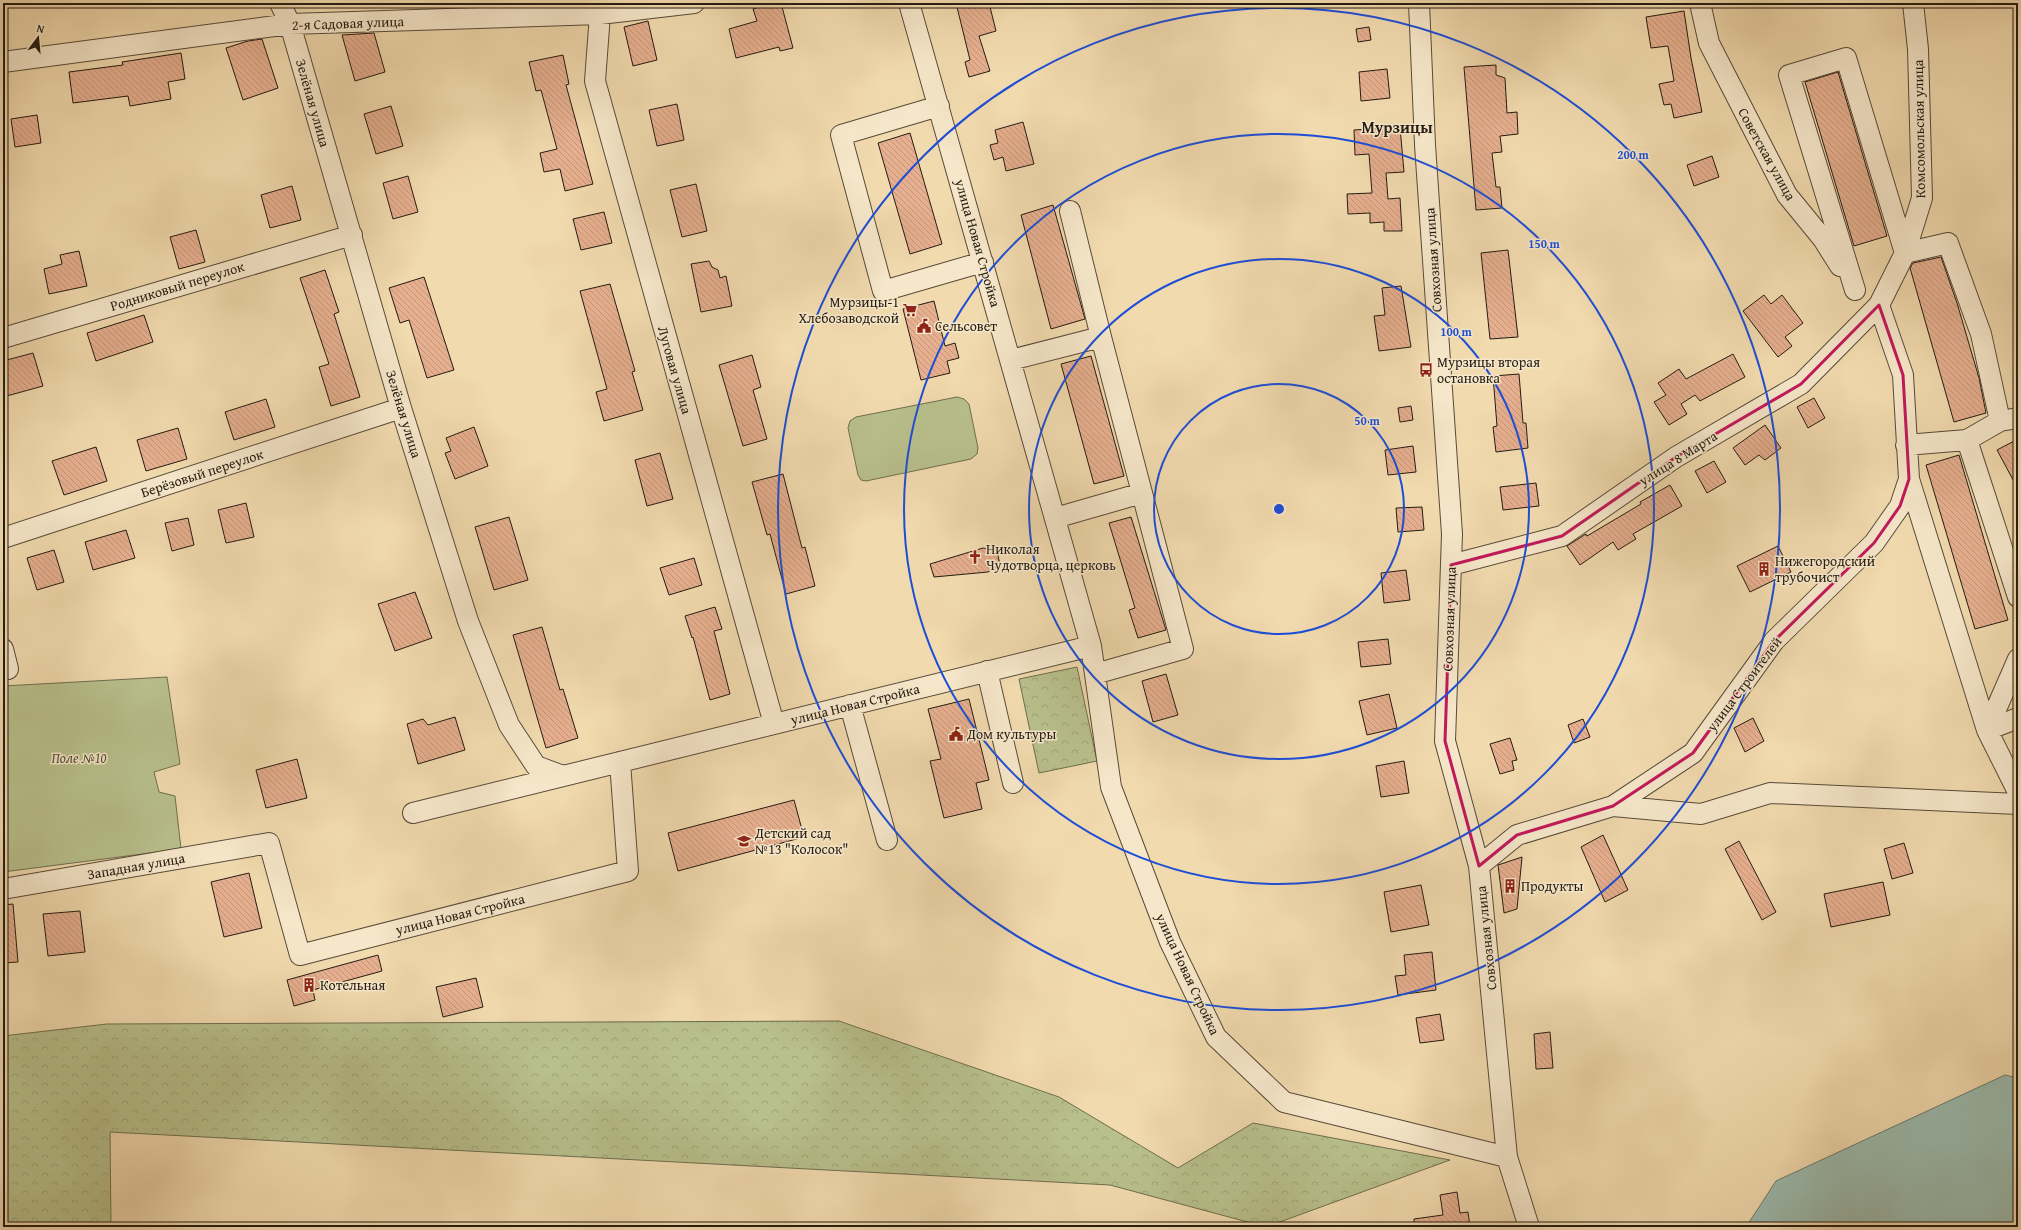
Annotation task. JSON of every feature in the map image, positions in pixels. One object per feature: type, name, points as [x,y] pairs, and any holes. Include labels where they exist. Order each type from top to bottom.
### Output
[{"type":"street","name":"Зелёная улица","points":[[280,3],[290,24],[352,234],[401,408],[468,621],[508,725],[536,766],[563,776]]},
{"type":"street","name":"2-я Садовая улица","points":[[3,62],[290,24],[694,3]]},
{"type":"street","name":"улица Новая Стройка","points":[[909,3],[1091,646],[1112,787],[1170,942],[1216,1037],[1284,1102],[1507,1157]]},
{"type":"street","name":"Совхозная улица","points":[[1419,3],[1425,145],[1452,534],[1445,741],[1479,866],[1507,1157],[1529,1227]]},
{"type":"street","name":"Советская улица","points":[[1700,3],[1708,43],[1787,195],[1823,238],[1855,290],[1879,305]]},
{"type":"street","name":"Комсомольская улица","points":[[1879,305],[1905,253],[1922,198],[1918,49],[1913,3]]},
{"type":"street","name":"Луговая улица","points":[[599,8],[595,81],[774,724]]},
{"type":"street","points":[[1855,290],[1789,75],[1846,58],[1905,253],[1948,243],[1981,334],[2009,420],[1967,440],[1906,445]]},
{"type":"street","points":[[939,106],[841,135],[883,291],[983,262]]},
{"type":"street","points":[[1070,211],[1101,337],[1183,649],[1095,674]]},
{"type":"street","name":"Родниковый переулок","points":[[3,338],[352,234]]},
{"type":"street","name":"улица 8 Марта","points":[[1451,565],[1562,536],[1676,456],[1801,384],[1879,305]]},
{"type":"street","name":"улица Строителей","points":[[1479,866],[1517,835],[1614,806],[1693,753],[1774,641],[1874,543],[1900,506],[1909,479],[1903,375],[1879,305]]},
{"type":"street","points":[[1011,360],[1101,337]]},
{"type":"street","name":"Берёзовый переулок","points":[[3,538],[401,408]]},
{"type":"street","points":[[1967,440],[2018,597]]},
{"type":"street","points":[[1909,479],[1987,730],[2018,792]]},
{"type":"street","points":[[1055,518],[1142,493]]},
{"type":"street","name":"улица Новая Стройка","points":[[413,813],[1091,646]]},
{"type":"street","points":[[3,649],[8,669]]},
{"type":"street","points":[[1987,730],[2018,659]]},
{"type":"street","points":[[987,671],[1013,783]]},
{"type":"street","points":[[850,705],[887,840]]},
{"type":"street","points":[[1987,730],[2018,718]]},
{"type":"street","name":"улица Новая Стройка","points":[[269,843],[300,955],[628,871],[620,762]]},
{"type":"street","name":"улица Строителей","points":[[1614,806],[1701,814],[1770,793],[2018,804]]},
{"type":"street","name":"Западная улица","points":[[3,888],[269,843]]},
{"type":"highlighted area","points":[[1879,305],[1903,375],[1909,479],[1900,506],[1874,543],[1774,641],[1693,753],[1613,806],[1517,835],[1479,866],[1445,741],[1451,565],[1562,536],[1676,457],[1801,384]]},
{"type":"green space","points":[[957,397],[964,399],[969,404],[978,448],[977,454],[971,459],[866,481],[861,480],[858,475],[848,428],[850,421],[856,417]]},
{"type":"green space","points":[[1077,667],[1097,761],[1039,773],[1019,679]]},
{"type":"green space","name":"Поле №10","points":[[167,677],[180,764],[154,772],[159,792],[175,796],[181,849],[3,872],[3,686]]},
{"type":"green space","points":[[839,1021],[1059,1097],[1178,1168],[1253,1123],[1450,1160],[1266,1227],[1110,1185],[110,1132],[111,1227],[3,1227],[3,1036],[107,1024]]},
{"type":"shaded area","points":[[2005,1075],[2018,1078],[2018,1227],[1746,1227],[1776,1181]]},
{"type":"building","points":[[762,3],[781,3],[793,48],[780,51],[779,47],[736,58],[729,29],[757,21],[753,9],[763,6]]},
{"type":"building","points":[[956,3],[989,3],[996,31],[979,36],[990,71],[969,77],[965,62],[970,60]]},
{"type":"building","points":[[1684,11],[1691,58],[1702,112],[1674,118],[1671,104],[1664,105],[1659,84],[1674,81],[1668,46],[1651,48],[1646,17]]},
{"type":"building","points":[[648,21],[657,60],[633,66],[624,27]]},
{"type":"building","points":[[1369,27],[1371,40],[1358,42],[1356,29]]},
{"type":"building","points":[[374,33],[385,72],[355,81],[342,35]]},
{"type":"building","points":[[262,39],[278,88],[243,100],[226,48],[248,41]]},
{"type":"building","points":[[181,53],[185,79],[168,82],[171,99],[130,106],[128,96],[73,103],[69,72],[123,65],[122,62]]},
{"type":"building","points":[[563,55],[569,84],[566,85],[593,184],[565,191],[560,169],[544,172],[540,153],[557,149],[541,90],[536,91],[529,62]]},
{"type":"building","points":[[1496,65],[1496,75],[1505,78],[1507,113],[1517,112],[1518,134],[1500,136],[1502,152],[1492,153],[1496,187],[1500,187],[1502,208],[1476,210],[1464,67]]},
{"type":"building","points":[[1387,69],[1390,98],[1361,101],[1359,72]]},
{"type":"building","points":[[1838,72],[1887,236],[1854,246],[1805,82]]},
{"type":"building","points":[[677,104],[684,140],[657,146],[649,110]]},
{"type":"building","points":[[391,106],[403,146],[376,154],[364,114]]},
{"type":"building","points":[[37,115],[41,143],[15,147],[11,119]]},
{"type":"building","points":[[1023,122],[1034,164],[1006,171],[1003,157],[994,160],[990,145],[998,143],[995,130]]},
{"type":"building","points":[[1400,127],[1404,172],[1386,173],[1388,199],[1400,198],[1402,231],[1384,231],[1384,222],[1370,223],[1370,213],[1348,214],[1347,194],[1372,193],[1369,154],[1355,155],[1354,130]]},
{"type":"building","points":[[910,133],[942,244],[910,254],[878,143]]},
{"type":"building","points":[[1712,156],[1719,177],[1694,186],[1687,165]]},
{"type":"building","points":[[408,176],[418,212],[393,219],[383,183]]},
{"type":"building","points":[[696,184],[707,231],[682,237],[670,190]]},
{"type":"building","points":[[292,186],[301,220],[270,228],[261,195]]},
{"type":"building","points":[[1053,205],[1085,319],[1051,329],[1021,215]]},
{"type":"building","points":[[604,212],[612,243],[581,250],[573,219]]},
{"type":"building","points":[[196,230],[205,262],[179,269],[170,237]]},
{"type":"building","points":[[1508,250],[1518,337],[1490,339],[1481,253]]},
{"type":"building","points":[[79,251],[87,286],[49,294],[44,269],[62,264],[60,255]]},
{"type":"building","points":[[1941,257],[1957,303],[1979,378],[1986,413],[1954,422],[1910,268],[1913,263]]},
{"type":"building","points":[[709,261],[712,267],[718,270],[720,278],[726,276],[732,306],[701,312],[691,264]]},
{"type":"building","points":[[325,270],[339,312],[334,314],[360,397],[331,406],[319,367],[329,364],[300,278]]},
{"type":"building","points":[[424,277],[454,370],[427,378],[409,320],[400,323],[389,288]]},
{"type":"building","points":[[610,284],[635,371],[632,372],[643,410],[604,421],[596,392],[607,389],[580,291]]},
{"type":"building","points":[[1401,286],[1411,347],[1379,351],[1374,316],[1385,315],[1382,288]]},
{"type":"building","points":[[1764,295],[1771,304],[1782,295],[1803,323],[1785,337],[1792,346],[1778,357],[1743,311]]},
{"type":"building","name":"Сельсовет","points":[[934,301],[945,346],[955,343],[959,358],[947,361],[950,373],[921,380],[903,309]]},
{"type":"building","points":[[144,315],[153,342],[96,361],[87,333]]},
{"type":"building","points":[[33,353],[43,386],[3,397],[3,361]]},
{"type":"building","points":[[1733,354],[1745,377],[1700,401],[1695,395],[1681,404],[1687,414],[1669,425],[1654,402],[1666,395],[1658,383],[1679,369],[1686,379]]},
{"type":"building","points":[[752,355],[761,387],[753,390],[767,439],[743,446],[719,365]]},
{"type":"building","points":[[1091,356],[1124,476],[1094,484],[1061,364]]},
{"type":"building","points":[[1519,374],[1523,423],[1526,423],[1528,448],[1496,452],[1493,427],[1497,426],[1493,376]]},
{"type":"building","points":[[1814,398],[1825,418],[1808,428],[1797,407]]},
{"type":"building","points":[[266,399],[275,427],[234,440],[225,412]]},
{"type":"building","points":[[1411,406],[1413,420],[1400,422],[1398,408]]},
{"type":"building","points":[[1765,425],[1781,448],[1765,460],[1759,455],[1745,465],[1733,448]]},
{"type":"building","points":[[474,427],[488,466],[455,479],[445,453],[451,451],[446,438]]},
{"type":"building","points":[[178,428],[187,459],[146,471],[137,440]]},
{"type":"building","points":[[2018,439],[2018,489],[1997,450]]},
{"type":"building","points":[[1413,446],[1416,472],[1388,475],[1385,450]]},
{"type":"building","points":[[96,447],[107,481],[64,495],[52,461]]},
{"type":"building","points":[[660,453],[673,499],[647,506],[635,460]]},
{"type":"building","points":[[1959,455],[2008,620],[1975,629],[1926,465]]},
{"type":"building","points":[[1714,461],[1726,482],[1707,493],[1695,471]]},
{"type":"building","points":[[783,474],[802,548],[805,547],[815,586],[786,594],[770,534],[767,535],[752,482]]},
{"type":"building","points":[[1536,483],[1539,506],[1503,510],[1500,487]]},
{"type":"building","points":[[1670,485],[1682,506],[1633,534],[1636,539],[1618,550],[1613,542],[1580,565],[1567,546],[1586,534],[1587,536],[1641,504],[1640,502]]},
{"type":"building","points":[[246,503],[254,537],[226,543],[218,510]]},
{"type":"building","points":[[1422,507],[1424,530],[1398,532],[1396,508]]},
{"type":"building","points":[[509,517],[528,580],[494,590],[475,527]]},
{"type":"building","points":[[1131,517],[1166,630],[1138,638],[1129,610],[1135,608],[1109,523]]},
{"type":"building","points":[[188,518],[194,545],[172,551],[165,523]]},
{"type":"building","points":[[126,530],[135,558],[93,570],[85,542]]},
{"type":"building","name":"Нижегородский трубочист","points":[[1778,546],[1791,572],[1750,592],[1737,566]]},
{"type":"building","name":"Николая Чудотворца, церковь","points":[[983,548],[997,551],[1000,565],[988,572],[934,577],[930,564]]},
{"type":"building","points":[[54,550],[64,582],[37,590],[27,558]]},
{"type":"building","points":[[694,558],[702,585],[669,595],[660,568]]},
{"type":"building","points":[[1406,570],[1410,600],[1384,603],[1381,573]]},
{"type":"building","points":[[415,592],[432,638],[395,651],[378,604]]},
{"type":"building","points":[[715,607],[722,629],[714,631],[730,694],[710,700],[693,637],[692,638],[685,616]]},
{"type":"building","points":[[542,627],[560,690],[563,689],[578,738],[546,748],[513,635]]},
{"type":"building","points":[[1388,639],[1391,664],[1361,667],[1358,642]]},
{"type":"building","points":[[1166,674],[1178,715],[1153,722],[1142,681]]},
{"type":"building","points":[[1389,694],[1397,728],[1367,735],[1359,701]]},
{"type":"building","name":"Дом культуры","points":[[969,699],[989,780],[976,783],[982,809],[944,818],[930,761],[941,759],[928,709]]},
{"type":"building","points":[[455,717],[465,750],[418,764],[407,724],[423,719],[428,725]]},
{"type":"building","points":[[1753,718],[1764,741],[1745,752],[1734,728]]},
{"type":"building","points":[[1583,719],[1590,737],[1574,743],[1568,725]]},
{"type":"building","points":[[1510,738],[1517,760],[1512,761],[1514,770],[1500,774],[1490,744]]},
{"type":"building","points":[[297,759],[307,798],[266,808],[256,770]]},
{"type":"building","points":[[1404,761],[1409,793],[1381,797],[1376,766]]},
{"type":"building","name":"Детский сад №13 \"Колосок\"","points":[[794,800],[804,837],[678,871],[668,833]]},
{"type":"building","points":[[1603,835],[1628,890],[1605,902],[1581,847]]},
{"type":"building","points":[[1739,841],[1776,912],[1762,920],[1725,849]]},
{"type":"building","points":[[1904,843],[1913,873],[1892,879],[1884,849]]},
{"type":"building","name":"Продукты","points":[[1522,857],[1517,909],[1504,913],[1498,865]]},
{"type":"building","points":[[249,873],[262,928],[224,937],[211,882]]},
{"type":"building","points":[[1883,882],[1890,915],[1831,927],[1824,894]]},
{"type":"building","points":[[1421,885],[1429,925],[1391,932],[1384,892]]},
{"type":"building","points":[[13,904],[18,962],[3,963],[3,905]]},
{"type":"building","points":[[80,911],[85,952],[48,956],[43,914]]},
{"type":"building","points":[[1432,952],[1436,990],[1398,995],[1395,976],[1406,975],[1404,955]]},
{"type":"building","name":"Котельная","points":[[378,955],[382,971],[313,990],[315,1000],[294,1006],[287,980]]},
{"type":"building","points":[[476,978],[483,1007],[443,1017],[436,987]]},
{"type":"building","points":[[1440,1014],[1444,1040],[1420,1043],[1416,1018]]},
{"type":"building","points":[[1550,1032],[1553,1068],[1536,1069],[1534,1034]]},
{"type":"building","points":[[1457,1192],[1460,1213],[1468,1212],[1470,1227],[1414,1227],[1414,1219],[1443,1215],[1440,1195]]},
{"type":"place","name":"Мурзицы-1 Хлебозаводской","points":[[910,310]]},
{"type":"place","name":"Сельсовет","points":[[924,326]]},
{"type":"place","name":"Мурзицы вторая остановка","points":[[1426,370]]},
{"type":"place","name":"Николая Чудотворца, церковь","points":[[975,557]]},
{"type":"place","name":"Нижегородский трубочист","points":[[1764,569]]},
{"type":"place","name":"Дом культуры","points":[[956,734]]},
{"type":"place","name":"Детский сад №13 \"Колосок\"","points":[[744,841]]},
{"type":"place","name":"Продукты","points":[[1510,886]]},
{"type":"place","name":"Котельная","points":[[309,985]]},
{"type":"district","name":"Мурзицы","points":[[1397,127]]}]
